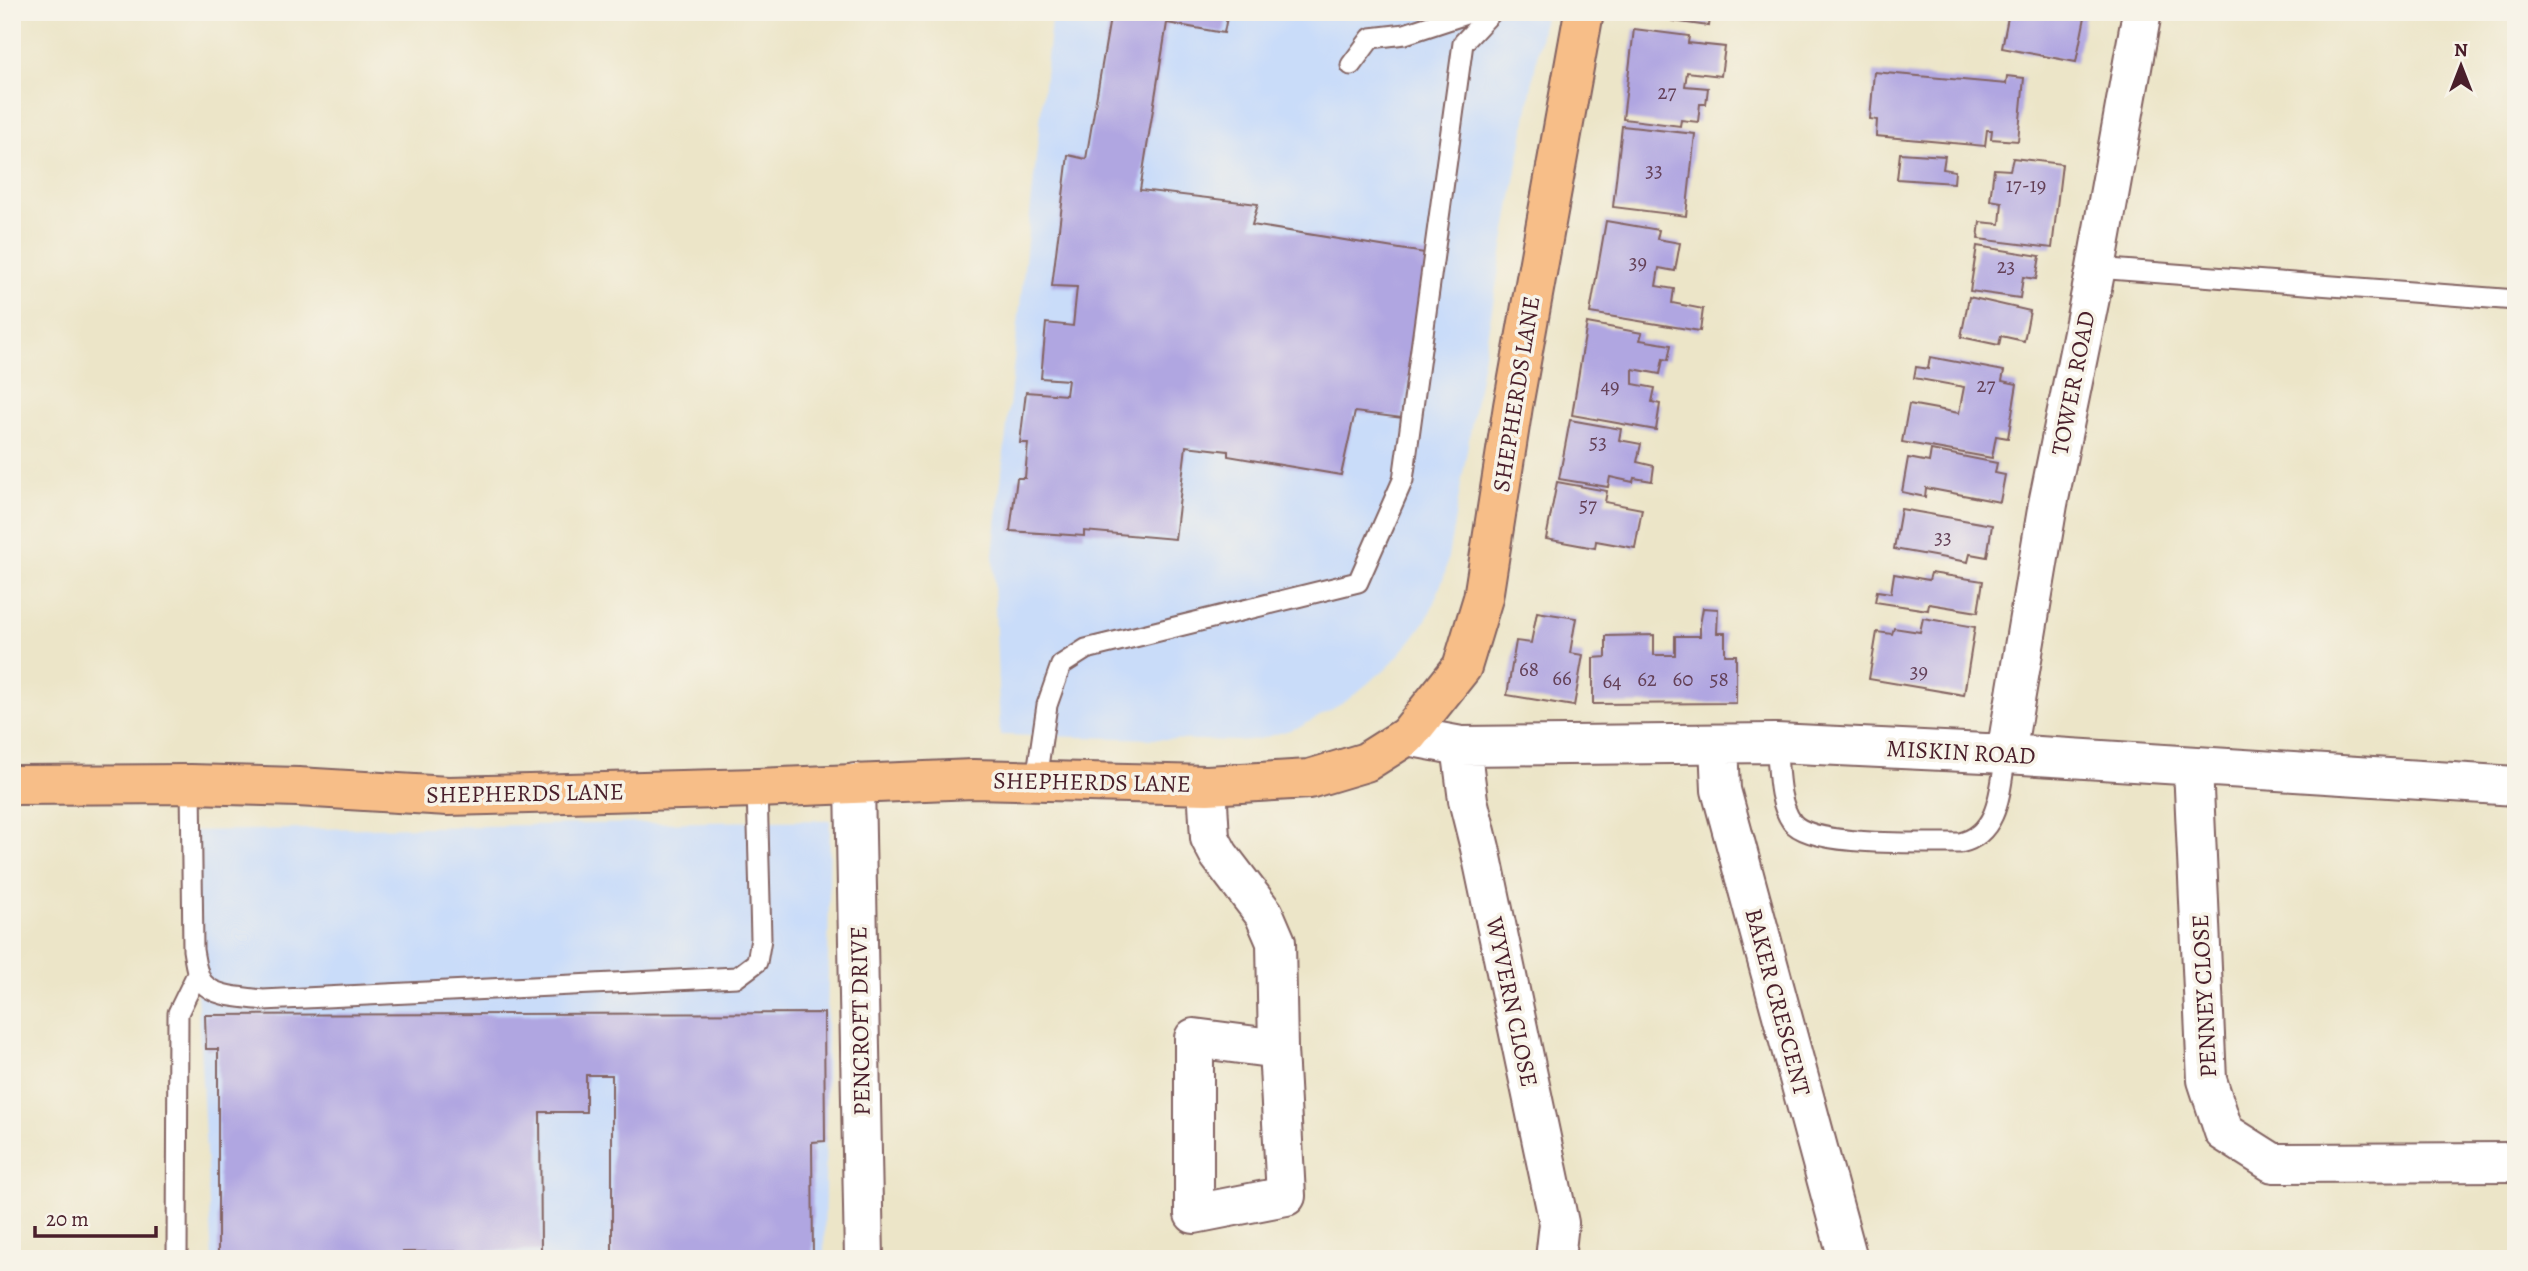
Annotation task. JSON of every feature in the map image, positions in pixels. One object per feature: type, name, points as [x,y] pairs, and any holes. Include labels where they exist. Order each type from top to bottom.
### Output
[{"type":"main road","name":"SHEPHERDS LANE","points":[[12,785],[191,784],[448,796],[973,779],[1207,785],[1310,779],[1366,762],[1407,736],[1462,667],[1483,598],[1513,406],[1582,12]]},
{"type":"street","name":"TOWER ROAD","points":[[2006,754],[2048,504],[2096,268],[2142,12]]},
{"type":"street","name":"MISKIN ROAD","points":[[1407,736],[1461,746],[1776,743],[2006,754],[2516,786]]},
{"type":"street","name":"BAKER CRESCENT","points":[[1719,744],[1721,790],[1848,1259]]},
{"type":"street","name":"WYVERN CLOSE","points":[[1461,746],[1468,800],[1559,1223],[1555,1259]]},
{"type":"street","name":"PENNEY CLOSE","points":[[2193,767],[2207,1080],[2224,1132],[2273,1163],[2516,1162]]},
{"type":"street","name":"PENCROFT DRIVE","points":[[855,783],[864,1259]]},
{"type":"street","points":[[1207,785],[1210,838],[1225,864],[1264,914],[1276,942],[1278,1049],[1286,1196],[1195,1214],[1194,1038],[1278,1049]]},
{"type":"lane","points":[[1351,65],[1371,38],[1405,34],[1472,12]]},
{"type":"lane","points":[[1036,780],[1047,705],[1061,665],[1086,649],[1358,582],[1403,480],[1463,43],[1492,12]]},
{"type":"lane","points":[[2096,268],[2516,300]]},
{"type":"lane","points":[[1776,743],[1783,802],[1792,821],[1801,831],[1857,841],[1960,843],[1973,840],[1990,824],[1996,808],[2006,754]]},
{"type":"lane","points":[[191,784],[193,950],[198,972],[204,985],[221,994],[263,1000],[737,977],[757,962],[761,939],[757,788]]},
{"type":"lane","points":[[177,1259],[178,1013],[198,972]]},
{"type":"shaded area","points":[[1052,12],[1545,12],[1445,574],[1429,615],[1416,635],[1388,667],[1345,702],[1300,727],[1259,739],[1238,741],[1000,735],[993,554]]},
{"type":"shaded area","points":[[830,820],[824,1259],[212,1259],[188,831]]},
{"type":"building","points":[[1111,12],[1228,12],[1224,33],[1167,23],[1140,190],[1258,204],[1252,225],[1431,254],[1402,418],[1355,412],[1341,475],[1228,456],[1228,451],[1186,446],[1175,539],[1084,531],[1084,536],[1010,531],[1017,478],[1025,478],[1028,443],[1020,443],[1026,392],[1066,395],[1068,380],[1041,378],[1046,323],[1073,326],[1077,287],[1052,286],[1068,155],[1086,159]]},
{"type":"building","points":[[1666,12],[1730,12],[1729,19],[1710,17],[1709,26],[1672,21],[1673,15]]},
{"type":"building","points":[[2009,12],[2086,12],[2076,62],[2002,48]]},
{"type":"building","points":[[1634,29],[1689,36],[1688,43],[1725,47],[1721,76],[1687,72],[1685,86],[1708,88],[1706,104],[1700,104],[1698,122],[1681,120],[1680,126],[1623,119]]},
{"type":"building","points":[[1874,72],[2006,84],[2007,76],[2024,78],[2018,141],[1991,139],[1992,130],[1987,130],[1985,146],[1876,136],[1877,120],[1870,119]]},
{"type":"building","points":[[1622,126],[1695,134],[1686,216],[1613,207]]},
{"type":"building","points":[[1900,153],[1945,156],[1943,169],[1955,171],[1954,183],[1897,179]]},
{"type":"building","points":[[2013,158],[2062,164],[2052,248],[1978,239],[1980,222],[2000,224],[2002,202],[1990,200],[1994,169],[2010,170]]},
{"type":"building","points":[[1606,221],[1659,230],[1657,239],[1680,243],[1675,271],[1659,268],[1656,286],[1674,289],[1672,303],[1703,309],[1700,331],[1590,313]]},
{"type":"building","points":[[1977,246],[2040,256],[2036,279],[2023,277],[2020,298],[1970,291]]},
{"type":"building","points":[[1969,297],[2030,311],[2024,341],[2001,336],[1999,345],[1961,337]]},
{"type":"building","points":[[1587,323],[1642,333],[1640,340],[1671,345],[1668,360],[1663,359],[1660,374],[1633,369],[1633,384],[1655,388],[1652,402],[1660,404],[1656,430],[1572,415]]},
{"type":"building","points":[[1930,357],[2004,371],[2002,381],[2017,384],[2008,438],[1996,436],[1992,458],[1902,442],[1909,404],[1959,413],[1964,387],[1914,378],[1916,367],[1928,369]]},
{"type":"building","points":[[1570,420],[1621,429],[1619,440],[1641,444],[1637,462],[1654,466],[1652,481],[1634,478],[1633,482],[1610,477],[1608,487],[1559,479]]},
{"type":"building","points":[[1931,450],[1997,463],[1995,473],[2005,475],[2000,502],[1926,488],[1925,497],[1902,492],[1908,458],[1929,462]]},
{"type":"building","points":[[1557,482],[1607,491],[1605,502],[1642,509],[1635,548],[1596,541],[1595,548],[1546,539]]},
{"type":"building","points":[[1901,509],[1992,525],[1987,557],[1970,554],[1968,562],[1894,549]]},
{"type":"building","points":[[1931,573],[1983,581],[1978,612],[1929,604],[1928,610],[1875,602],[1877,591],[1891,593],[1894,574],[1929,580]]},
{"type":"building","points":[[1703,608],[1718,609],[1717,633],[1725,633],[1725,655],[1736,655],[1736,703],[1593,704],[1593,658],[1606,657],[1606,636],[1654,635],[1654,655],[1675,655],[1675,636],[1700,636]]},
{"type":"building","points":[[1537,612],[1576,618],[1570,653],[1583,655],[1574,706],[1507,695],[1516,641],[1531,643]]},
{"type":"building","points":[[1923,618],[1975,627],[1964,695],[1869,679],[1877,632],[1892,634],[1894,628],[1920,632]]},
{"type":"building","points":[[824,1013],[825,1141],[812,1142],[813,1259],[612,1259],[612,1075],[586,1075],[586,1112],[540,1112],[541,1251],[403,1252],[403,1259],[218,1259],[218,1049],[206,1049],[205,1015]]}]
